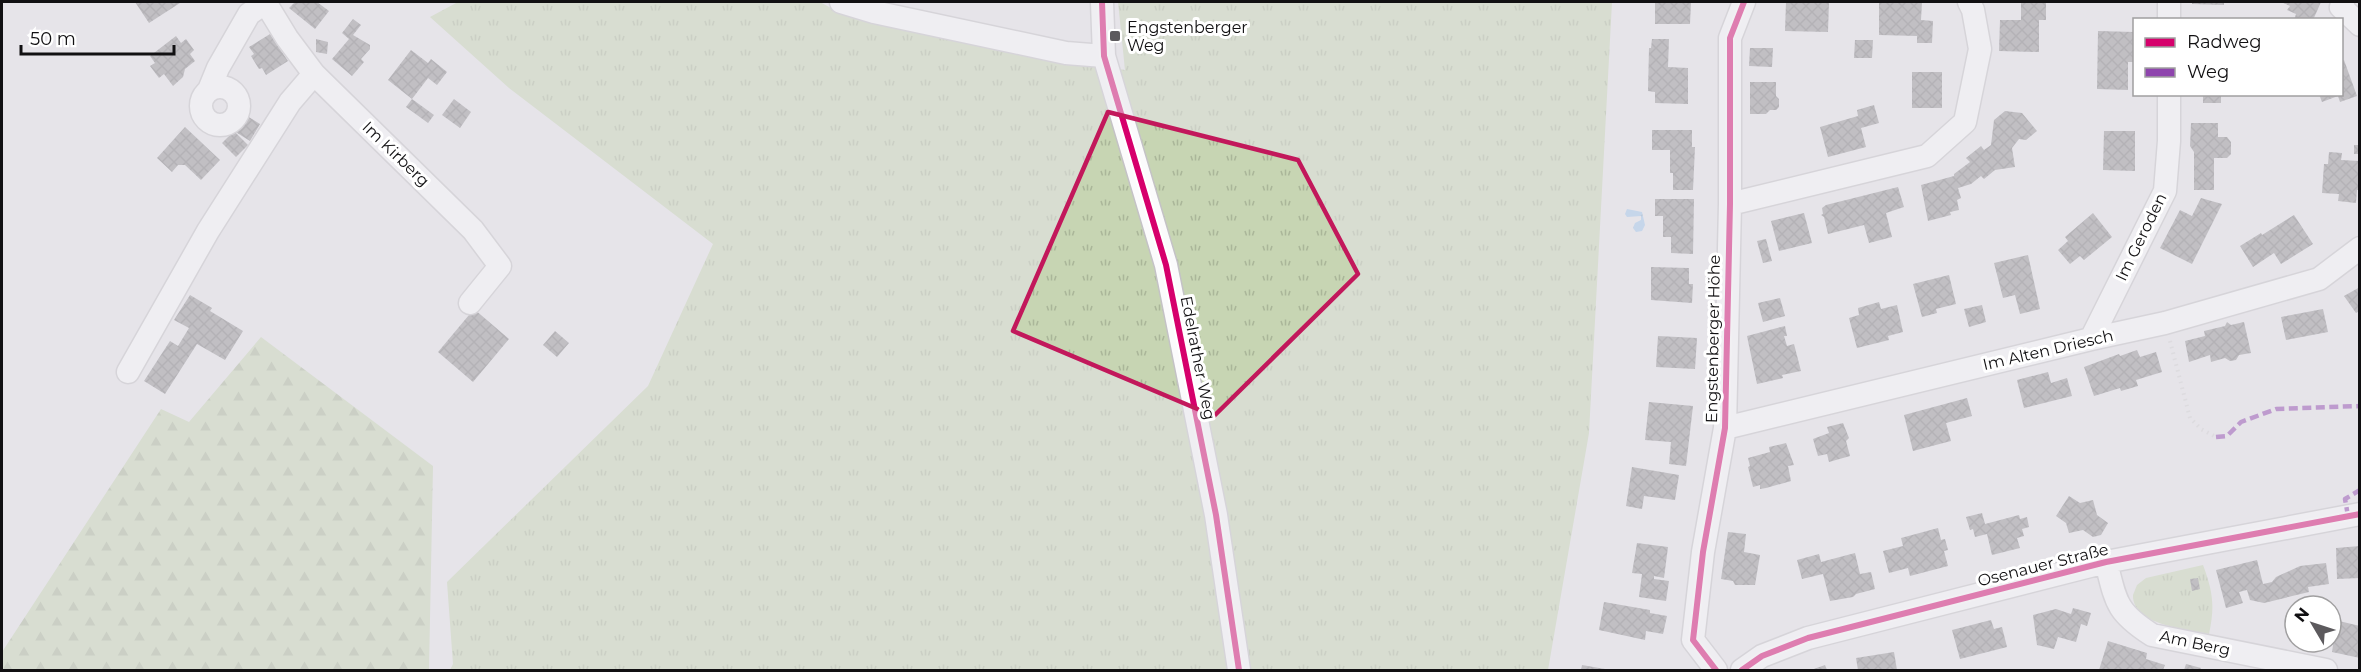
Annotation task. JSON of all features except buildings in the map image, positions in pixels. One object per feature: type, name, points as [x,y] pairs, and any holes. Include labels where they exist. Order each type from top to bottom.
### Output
[{"type":"street","points":[[209,90],[218,68],[249,14],[265,2]]},
{"type":"street","name":"Im Kirberg","points":[[265,2],[287,38],[315,74],[473,230],[500,266],[470,303]]},
{"type":"street","points":[[841,2],[874,12],[1066,53],[1104,56]]},
{"type":"street","name":"Edelrather Weg","points":[[1102,2],[1104,56],[1166,265],[1216,515],[1239,670]]},
{"type":"street","name":"Engstenberger Höhe","points":[[1718,670],[1693,640],[1703,552],[1725,428],[1730,204],[1730,38],[1744,2]]},
{"type":"street","points":[[1730,204],[1927,156],[1965,122],[1980,49],[1970,2]]},
{"type":"street","points":[[2169,2],[2169,18]]},
{"type":"street","points":[[2343,2],[2341,7],[2360,25]]},
{"type":"street","points":[[128,372],[208,231],[290,102],[315,74]]},
{"type":"street","name":"Im Geroden","points":[[2091,339],[2164,191],[2169,141],[2169,96]]},
{"type":"street","name":"Im Alten Driesch","points":[[1725,428],[2165,323],[2319,279],[2360,248]]},
{"type":"street","name":"Osenauer Straße","points":[[1742,670],[1762,656],[1809,638],[2106,562],[2360,514]]},
{"type":"street","name":"Am Berg","points":[[2106,562],[2115,598],[2130,620],[2152,635],[2326,670]]},
{"type":"street","points":[[1718,670],[1734,670]]},
{"type":"path","points":[[2165,323],[2190,418],[2201,429],[2216,437]]},
{"type":"highlighted area","points":[[1108,112],[1298,160],[1358,274],[1214,416],[1013,331]]},
{"type":"green space","points":[[458,2],[820,2],[842,14],[974,43],[1125,70],[1118,2],[1612,2],[1589,433],[1548,670],[450,670],[453,664],[447,582],[648,386],[713,244],[509,88],[430,17]]},
{"type":"green space","points":[[261,337],[433,466],[429,670],[2,670],[2,652],[161,409],[189,422]]},
{"type":"green space","points":[[2203,565],[2212,599],[2209,634],[2162,624],[2141,613],[2135,605],[2133,595],[2137,585],[2146,578]]},
{"type":"water","points":[[1627,209],[1642,212],[1645,225],[1642,231],[1636,232],[1633,228],[1635,223],[1641,220],[1641,216],[1627,217],[1625,214]]},
{"type":"marked path","points":[[2216,437],[2227,436],[2241,422],[2276,409],[2360,406]]},
{"type":"marked path","points":[[2348,516],[2345,499],[2360,490]]},
{"type":"cycle path","points":[[1102,2],[1104,56],[1166,265],[1216,515],[1239,670]]},
{"type":"cycle path","points":[[1716,670],[1693,640],[1703,552],[1725,428],[1730,204],[1730,38],[1744,2]]},
{"type":"cycle path","points":[[1742,670],[1762,656],[1808,638],[2106,562],[2360,514]]},
{"type":"place","name":"Engstenberger Weg","points":[[1115,36]]}]
